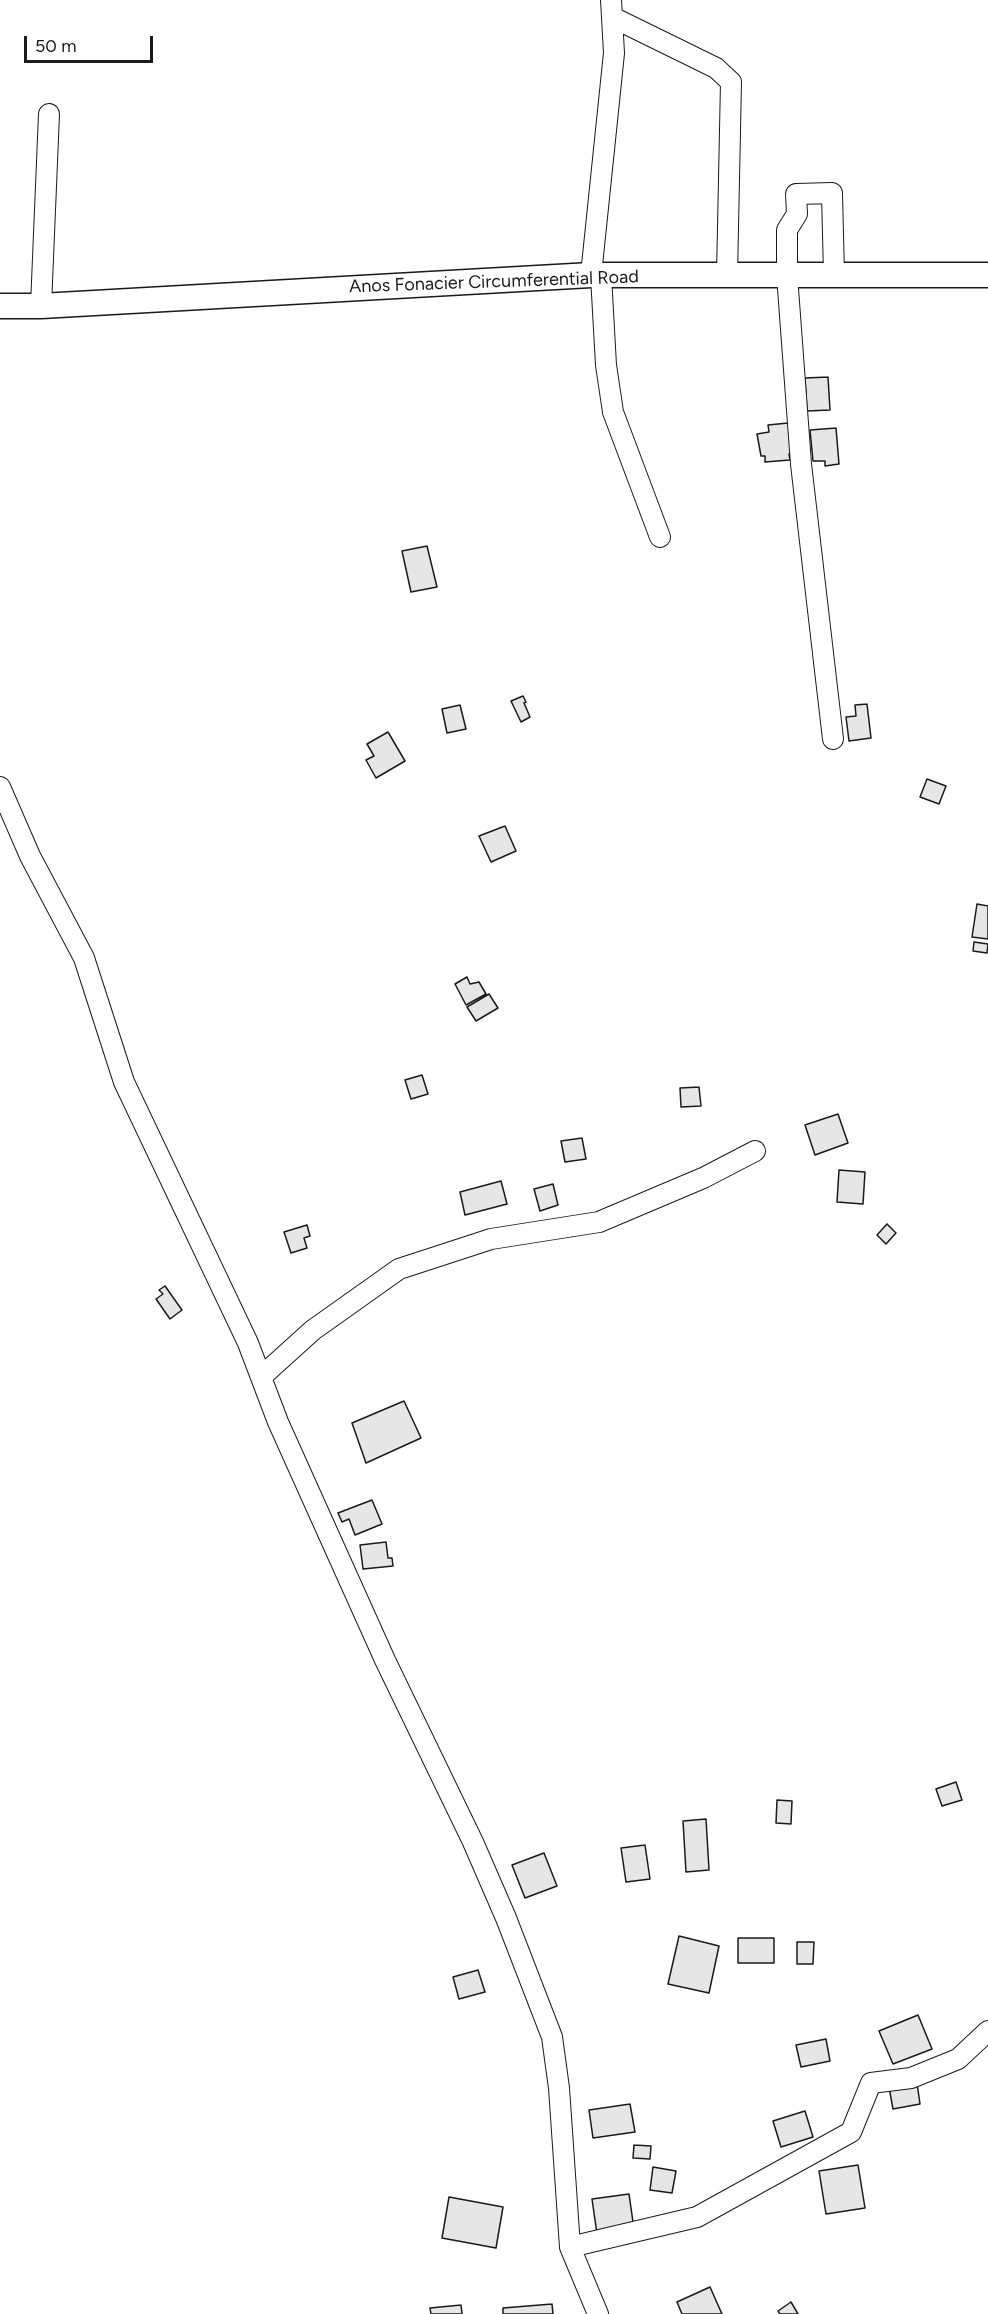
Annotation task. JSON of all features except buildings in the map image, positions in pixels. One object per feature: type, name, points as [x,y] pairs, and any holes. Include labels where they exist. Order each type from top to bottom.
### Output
[{"type":"main road","name":"Anos Fonacier Circumferential Road","points":[[0,306],[41,306],[596,275],[988,275]]},
{"type":"street","points":[[611,8],[614,53],[596,275],[613,412],[660,537]]},
{"type":"street","points":[[611,8],[716,68],[731,82],[728,276]]},
{"type":"street","points":[[41,306],[49,114]]},
{"type":"street","points":[[833,739],[801,464],[787,275],[787,230],[797,214],[796,194],[832,193],[834,275]]},
{"type":"street","points":[[0,787],[30,856],[84,958],[124,1082],[203,1244],[385,1660],[473,1842],[506,1918],[552,2037],[559,2088],[570,2247],[598,2314]]},
{"type":"street","points":[[261,1377],[313,1330],[399,1269],[491,1239],[599,1222],[703,1178],[755,1151]]},
{"type":"street","points":[[570,2247],[697,2217],[851,2132],[871,2083],[911,2078],[958,2059],[988,2031]]}]
